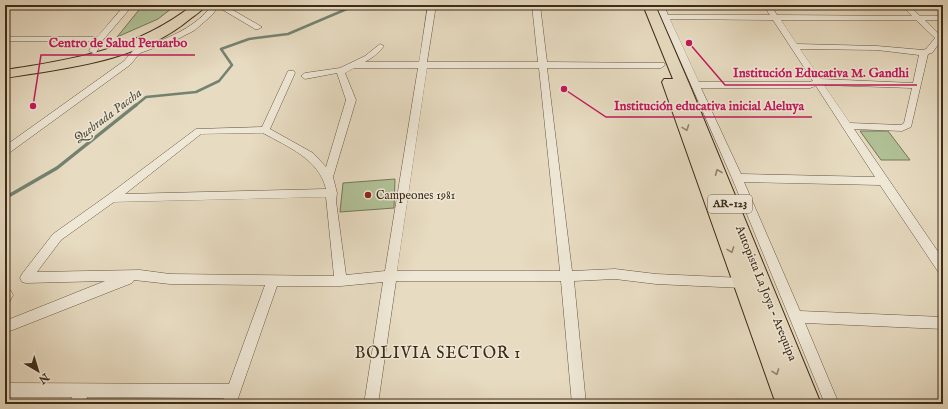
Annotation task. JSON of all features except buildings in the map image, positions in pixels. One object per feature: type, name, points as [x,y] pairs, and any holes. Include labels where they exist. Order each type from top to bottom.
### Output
[{"type":"main road","points":[[5,67],[114,46],[144,34],[174,16],[188,5]]},
{"type":"main road","points":[[5,74],[76,62],[116,52],[148,39],[178,23],[200,5]]},
{"type":"main road","name":"Autopista La Joya - Arequipa","points":[[638,5],[788,404]]},
{"type":"main road","name":"Autopista La Joya - Arequipa","points":[[649,5],[686,93],[809,404]]},
{"type":"street","points":[[93,51],[99,39],[129,5]]},
{"type":"street","points":[[140,51],[176,36],[192,27],[202,20],[217,5],[258,27]]},
{"type":"street","points":[[371,404],[392,276],[432,5]]},
{"type":"street","points":[[536,5],[568,276],[579,404]]},
{"type":"street","points":[[660,5],[697,85],[832,404]]},
{"type":"street","points":[[767,5],[943,269]]},
{"type":"street","points":[[794,46],[877,48],[924,53],[929,52],[939,38],[905,5]]},
{"type":"street","points":[[937,5],[943,10]]},
{"type":"street","points":[[666,17],[776,18],[852,16],[943,18]]},
{"type":"street","points":[[5,38],[99,39]]},
{"type":"street","points":[[5,151],[115,72],[140,51],[148,39]]},
{"type":"street","points":[[305,76],[342,70],[367,58],[380,46]]},
{"type":"street","points":[[116,52],[128,53],[132,58]]},
{"type":"street","points":[[847,126],[907,127],[924,53]]},
{"type":"street","points":[[352,65],[661,65]]},
{"type":"street","points":[[328,177],[351,100],[341,73],[342,70]]},
{"type":"street","points":[[265,130],[291,73]]},
{"type":"street","points":[[697,85],[810,85],[818,82],[917,86]]},
{"type":"street","points":[[341,281],[331,201],[332,193],[328,177],[309,155],[265,130],[199,131],[112,198],[57,237],[26,278],[140,276],[170,279],[272,282],[341,281],[392,276],[568,276],[615,274],[656,279],[743,283]]},
{"type":"street","points":[[737,178],[883,180]]},
{"type":"street","points":[[112,198],[332,193]]},
{"type":"street","points":[[5,327],[112,284],[140,276]]},
{"type":"street","points":[[5,390],[83,391],[232,397],[272,282]]},
{"type":"street","points":[[5,296],[8,295],[5,299]]},
{"type":"street","points":[[795,317],[943,323]]},
{"type":"street","points":[[76,404],[83,391]]},
{"type":"green space","points":[[143,5],[176,5],[158,19],[117,37]]},
{"type":"green space","points":[[860,131],[888,131],[910,160],[881,160]]},
{"type":"green space","name":"Campeones 1981","points":[[395,179],[394,208],[340,212],[343,183]]},
{"type":"green space","points":[[87,399],[220,399],[219,404],[85,404]]},
{"type":"waterway","name":"Quebrada Paccha","points":[[135,106],[146,97],[196,92],[219,81],[232,65],[221,49],[249,39],[288,34],[356,5]]},
{"type":"waterway","name":"Quebrada Paccha","points":[[5,198],[57,168],[136,105]]},
{"type":"place","name":"Institución Educativa M. Gandhi","points":[[689,43]]},
{"type":"place","name":"Institución educativa inicial Aleluya","points":[[564,89]]},
{"type":"place","name":"Centro de Salud Peruarbo","points":[[33,106]]},
{"type":"place","name":"Campeones 1981","points":[[368,195]]},
{"type":"district","name":"BOLIVIA SECTOR 1","points":[[438,354]]}]
